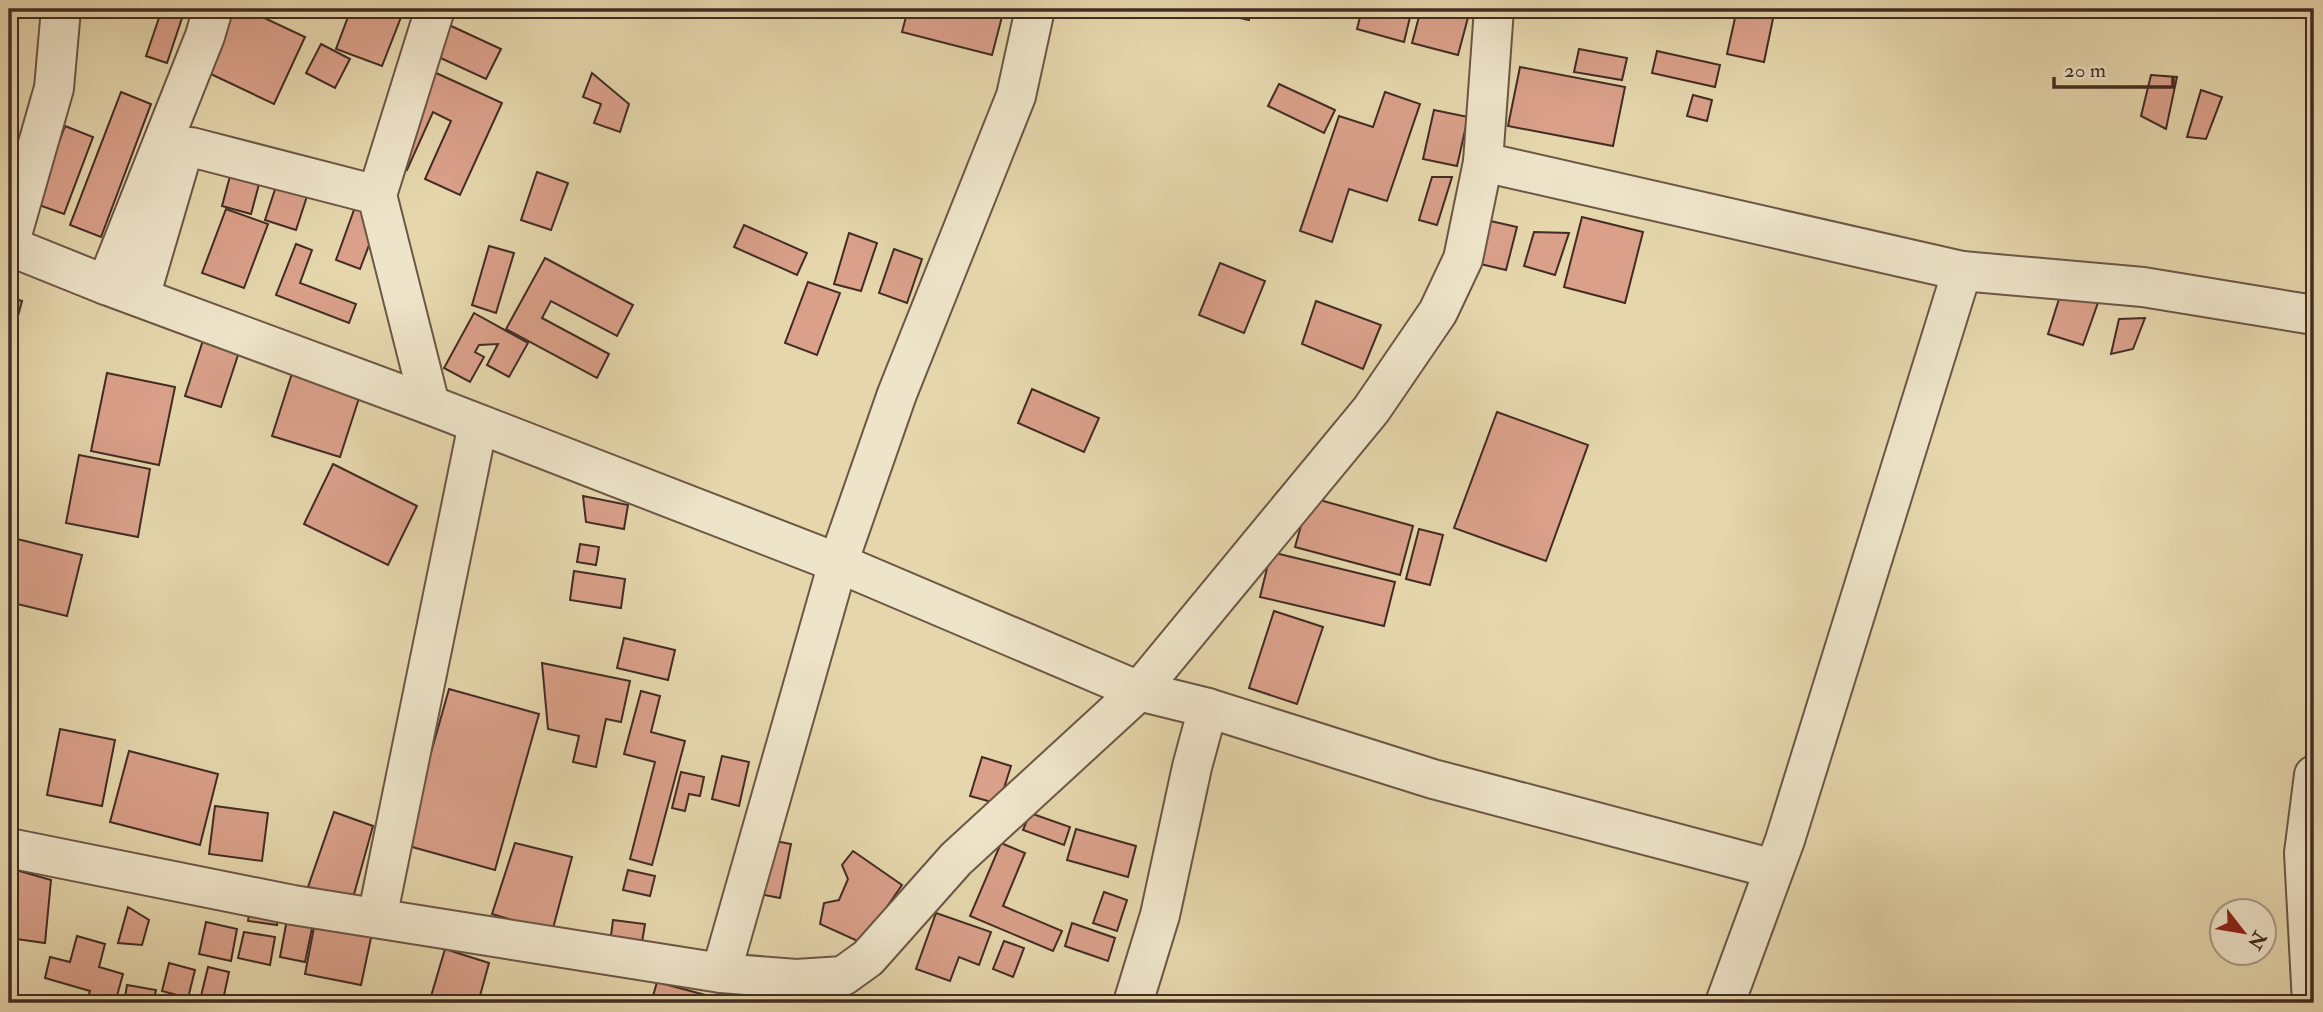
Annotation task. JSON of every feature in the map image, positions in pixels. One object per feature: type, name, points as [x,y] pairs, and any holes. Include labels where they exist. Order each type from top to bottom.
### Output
[{"type":"street","points":[[61,9],[54,88],[9,246],[838,563],[1139,691],[1208,708],[1433,779],[1774,869]]},
{"type":"street","points":[[123,291],[213,9]]},
{"type":"street","points":[[430,405],[377,195],[435,9]]},
{"type":"street","points":[[745,984],[838,563],[897,394],[1016,96],[1035,9]]},
{"type":"street","points":[[9,848],[293,905],[745,984],[796,979],[834,990],[868,958],[956,859],[1139,691],[1371,410],[1438,312],[1463,259],[1483,162],[1494,9]]},
{"type":"street","points":[[123,291],[184,152],[191,147],[377,195]]},
{"type":"street","points":[[1483,162],[1962,271],[2143,287],[2314,315]]},
{"type":"street","points":[[1725,1003],[1789,826],[1962,271]]},
{"type":"street","points":[[377,918],[478,424]]},
{"type":"street","points":[[1133,1003],[1160,915],[1192,767],[1208,708]]},
{"type":"street","points":[[2312,1003],[2304,853],[2314,775]]},
{"type":"building","points":[[162,9],[185,9],[167,63],[146,56]]},
{"type":"building","points":[[226,9],[245,9],[305,37],[274,104],[198,68]]},
{"type":"building","points":[[351,9],[394,9],[403,12],[382,66],[336,49]]},
{"type":"building","points":[[908,9],[1004,9],[992,55],[902,32]]},
{"type":"building","points":[[1209,9],[1251,9],[1249,20]]},
{"type":"building","points":[[1362,9],[1412,9],[1404,42],[1357,29]]},
{"type":"building","points":[[1421,9],[1470,10],[1458,55],[1412,43]]},
{"type":"building","points":[[1737,9],[1775,9],[1764,62],[1727,54]]},
{"type":"building","points":[[449,25],[501,49],[486,79],[434,55]]},
{"type":"building","points":[[321,44],[350,59],[335,88],[306,73]]},
{"type":"building","points":[[1579,49],[1627,58],[1622,80],[1574,72]]},
{"type":"building","points":[[1657,51],[1720,65],[1715,87],[1652,73]]},
{"type":"building","points":[[1520,67],[1625,87],[1613,146],[1508,126]]},
{"type":"building","points":[[434,72],[502,103],[460,195],[425,179],[451,121],[433,112],[407,170],[393,163]]},
{"type":"building","points":[[592,73],[629,104],[620,132],[594,123],[601,104],[583,97]]},
{"type":"building","points":[[2151,75],[2177,77],[2166,129],[2141,116]]},
{"type":"building","points":[[1279,84],[1335,110],[1324,133],[1268,106]]},
{"type":"building","points":[[2201,90],[2222,97],[2206,139],[2187,137]]},
{"type":"building","points":[[121,92],[151,104],[101,237],[70,225]]},
{"type":"building","points":[[1385,92],[1420,104],[1387,201],[1349,189],[1332,242],[1300,231],[1339,116],[1373,127]]},
{"type":"building","points":[[1693,95],[1712,100],[1707,121],[1687,116]]},
{"type":"building","points":[[1434,110],[1468,117],[1457,166],[1423,159]]},
{"type":"building","points":[[65,126],[93,137],[64,214],[36,204]]},
{"type":"building","points":[[233,165],[262,173],[251,214],[222,206]]},
{"type":"building","points":[[537,172],[568,183],[551,230],[521,220]]},
{"type":"building","points":[[280,174],[311,184],[296,230],[265,220]]},
{"type":"building","points":[[1432,177],[1452,177],[1437,225],[1419,220]]},
{"type":"building","points":[[355,207],[380,216],[360,269],[336,260]]},
{"type":"building","points":[[226,209],[268,224],[244,288],[202,273]]},
{"type":"building","points":[[1582,217],[1643,232],[1625,303],[1564,287]]},
{"type":"building","points":[[1486,220],[1517,227],[1506,270],[1476,263]]},
{"type":"building","points":[[744,225],[807,253],[797,275],[734,247]]},
{"type":"building","points":[[1534,232],[1569,233],[1555,275],[1524,266]]},
{"type":"building","points":[[849,233],[877,243],[861,291],[834,284]]},
{"type":"building","points":[[296,244],[312,250],[300,283],[356,304],[349,323],[276,295]]},
{"type":"building","points":[[489,246],[514,253],[496,313],[472,305]]},
{"type":"building","points":[[894,249],[922,259],[907,303],[879,293]]},
{"type":"building","points":[[545,258],[633,305],[617,336],[551,301],[542,318],[609,354],[597,378],[506,329]]},
{"type":"building","points":[[1220,263],[1265,281],[1244,333],[1199,315]]},
{"type":"building","points":[[2065,280],[2100,297],[2083,345],[2048,334]]},
{"type":"building","points":[[808,282],[840,293],[817,355],[785,343]]},
{"type":"building","points":[[9,297],[22,301],[9,349]]},
{"type":"building","points":[[1316,301],[1381,325],[1363,369],[1302,344]]},
{"type":"building","points":[[474,313],[528,343],[509,377],[487,365],[498,344],[479,345],[475,352],[484,357],[470,382],[444,368]]},
{"type":"building","points":[[2145,318],[2133,349],[2111,354],[2119,319]]},
{"type":"building","points":[[205,334],[241,346],[221,407],[185,396]]},
{"type":"building","points":[[294,367],[362,389],[340,457],[272,436]]},
{"type":"building","points":[[107,373],[175,387],[159,465],[91,451]]},
{"type":"building","points":[[1032,389],[1099,418],[1084,452],[1018,423]]},
{"type":"building","points":[[1497,412],[1588,445],[1546,561],[1454,528]]},
{"type":"building","points":[[79,455],[150,469],[138,537],[66,523]]},
{"type":"building","points":[[333,464],[417,506],[388,565],[304,524]]},
{"type":"building","points":[[583,496],[628,505],[624,529],[586,522]]},
{"type":"building","points":[[1309,497],[1413,526],[1400,575],[1295,547]]},
{"type":"building","points":[[1419,529],[1443,535],[1430,585],[1406,579]]},
{"type":"building","points":[[9,537],[82,555],[67,616],[9,602]]},
{"type":"building","points":[[580,544],[599,547],[596,565],[577,562]]},
{"type":"building","points":[[1271,552],[1395,582],[1384,626],[1260,597]]},
{"type":"building","points":[[574,571],[625,579],[621,608],[570,600]]},
{"type":"building","points":[[1274,611],[1323,627],[1297,704],[1249,688]]},
{"type":"building","points":[[624,638],[675,650],[668,680],[617,668]]},
{"type":"building","points":[[542,663],[630,681],[621,722],[606,719],[596,767],[573,762],[579,736],[548,729]]},
{"type":"building","points":[[449,689],[539,714],[495,870],[405,845]]},
{"type":"building","points":[[641,691],[660,696],[651,732],[685,741],[652,865],[630,859],[655,762],[624,754]]},
{"type":"building","points":[[60,729],[115,740],[102,806],[47,795]]},
{"type":"building","points":[[129,751],[218,774],[200,845],[110,822]]},
{"type":"building","points":[[722,756],[749,762],[739,806],[712,799]]},
{"type":"building","points":[[982,757],[1011,766],[999,804],[970,796]]},
{"type":"building","points":[[681,772],[704,777],[700,796],[689,794],[685,811],[672,808]]},
{"type":"building","points":[[215,806],[268,813],[262,861],[209,854]]},
{"type":"building","points":[[334,812],[373,826],[353,898],[308,887]]},
{"type":"building","points":[[1030,813],[1070,827],[1064,845],[1023,830]]},
{"type":"building","points":[[1076,829],[1136,846],[1128,877],[1067,860]]},
{"type":"building","points":[[770,840],[791,844],[780,898],[759,894]]},
{"type":"building","points":[[515,843],[572,857],[552,932],[492,914]]},
{"type":"building","points":[[1001,843],[1025,853],[1003,906],[1062,931],[1053,951],[970,916]]},
{"type":"building","points":[[853,851],[902,885],[862,943],[820,924],[824,903],[839,900],[848,879],[842,865]]},
{"type":"building","points":[[9,868],[51,880],[45,943],[9,938]]},
{"type":"building","points":[[628,870],[655,876],[650,896],[623,890]]},
{"type":"building","points":[[1104,892],[1127,900],[1117,931],[1093,923]]},
{"type":"building","points":[[128,907],[149,920],[142,945],[118,943]]},
{"type":"building","points":[[250,907],[279,912],[277,925],[248,921]]},
{"type":"building","points":[[936,913],[991,932],[979,965],[959,957],[950,981],[916,969]]},
{"type":"building","points":[[288,914],[314,919],[305,962],[280,957]]},
{"type":"building","points":[[613,920],[645,924],[641,948],[610,943]]},
{"type":"building","points":[[206,922],[237,929],[231,961],[199,954]]},
{"type":"building","points":[[315,922],[372,933],[361,985],[305,974]]},
{"type":"building","points":[[1072,923],[1115,938],[1108,961],[1065,946]]},
{"type":"building","points":[[244,932],[275,937],[270,965],[238,958]]},
{"type":"building","points":[[77,936],[105,944],[99,967],[123,974],[115,1003],[86,1003],[90,991],[45,978],[50,957],[70,962]]},
{"type":"building","points":[[1004,941],[1024,948],[1013,977],[993,969]]},
{"type":"building","points":[[445,949],[489,963],[478,1003],[429,1003]]},
{"type":"building","points":[[14,951],[9,987],[9,953]]},
{"type":"building","points":[[169,963],[195,970],[188,998],[162,991]]},
{"type":"building","points":[[208,967],[229,972],[223,1000],[201,996]]},
{"type":"building","points":[[657,982],[709,996],[707,1003],[651,1003]]},
{"type":"building","points":[[127,985],[156,990],[153,1003],[124,1003]]}]
